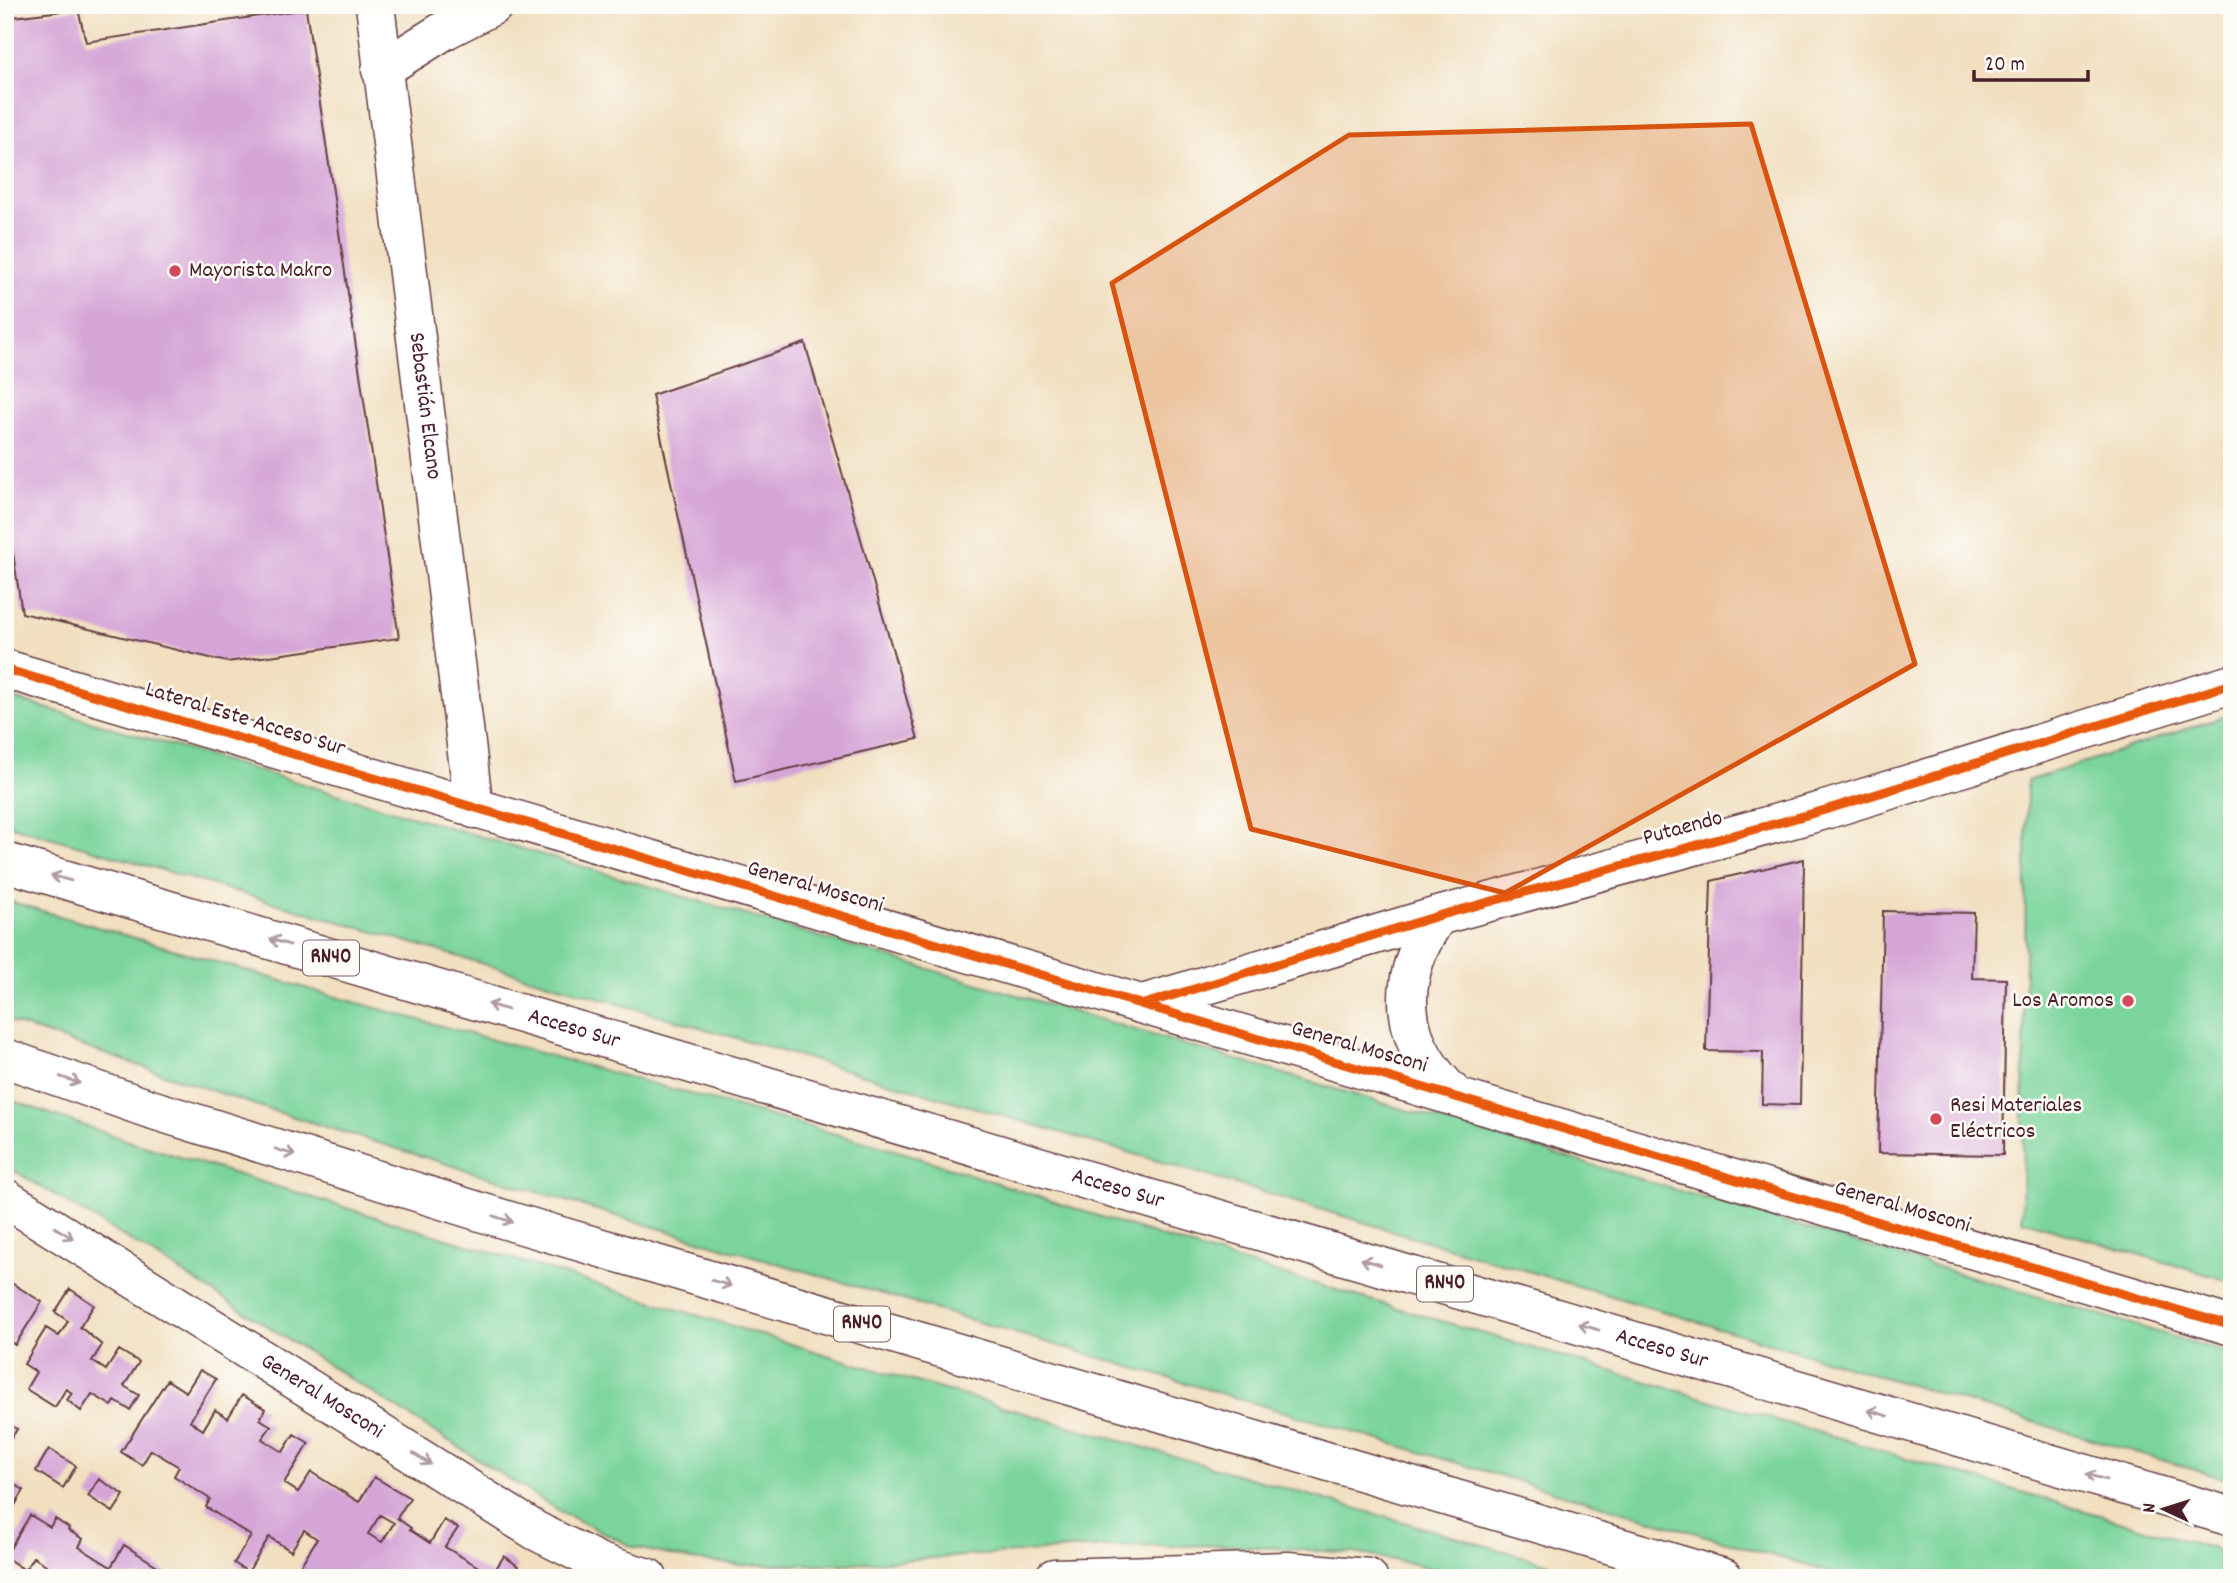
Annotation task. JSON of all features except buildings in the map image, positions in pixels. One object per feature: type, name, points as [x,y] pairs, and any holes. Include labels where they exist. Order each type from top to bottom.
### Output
[{"type":"main road","name":"Sebastián Elcano","points":[[375,5],[474,808]]},
{"type":"main road","points":[[381,70],[445,30],[494,5]]},
{"type":"main road","name":"Lateral Este Acceso Sur","points":[[5,670],[474,808]]},
{"type":"main road","name":"Putaendo","points":[[1143,1004],[1438,916],[1825,810],[2232,684]]},
{"type":"main road","name":"General Mosconi","points":[[474,808],[2232,1326]]},
{"type":"main road","name":"Acceso Sur","points":[[5,862],[2232,1517]]},
{"type":"main road","points":[[1438,916],[1420,945],[1409,976],[1410,1022],[1426,1064],[1457,1097]]},
{"type":"main road","name":"RN40","points":[[5,1058],[160,1112],[516,1223],[1724,1578]]},
{"type":"main road","name":"General Mosconi","points":[[5,1198],[536,1531],[600,1563],[648,1578]]},
{"type":"main road","points":[[1054,1578],[1287,1571],[1368,1578]]},
{"type":"highlighted area","points":[[1751,124],[1915,664],[1505,893],[1251,829],[1112,283],[1349,135]]},
{"type":"green space","points":[[5,696],[2232,1354],[2232,1481],[1185,1169],[5,824]]},
{"type":"green space","name":"Los Aromos","points":[[2232,714],[2232,1282],[2022,1220],[2027,781]]},
{"type":"green space","points":[[5,900],[336,997],[905,1153],[1214,1254],[2232,1554],[2232,1578],[1849,1578],[593,1209],[258,1106],[5,1020]]},
{"type":"green space","points":[[5,1098],[134,1143],[899,1377],[1598,1578],[1464,1578],[1415,1564],[1355,1553],[1230,1545],[1102,1547],[840,1564],[740,1565],[692,1560],[633,1547],[563,1513],[167,1263],[5,1165]]},
{"type":"cycle path","points":[[5,669],[2232,1326]]},
{"type":"cycle path","points":[[1144,1004],[1438,916],[1825,810],[2232,684]]},
{"type":"place","name":"Mayorista Makro","points":[[175,271]]},
{"type":"place","name":"Los Aromos","points":[[2128,1001]]},
{"type":"place","name":"Resi Materiales Eléctricos","points":[[1936,1119]]}]
